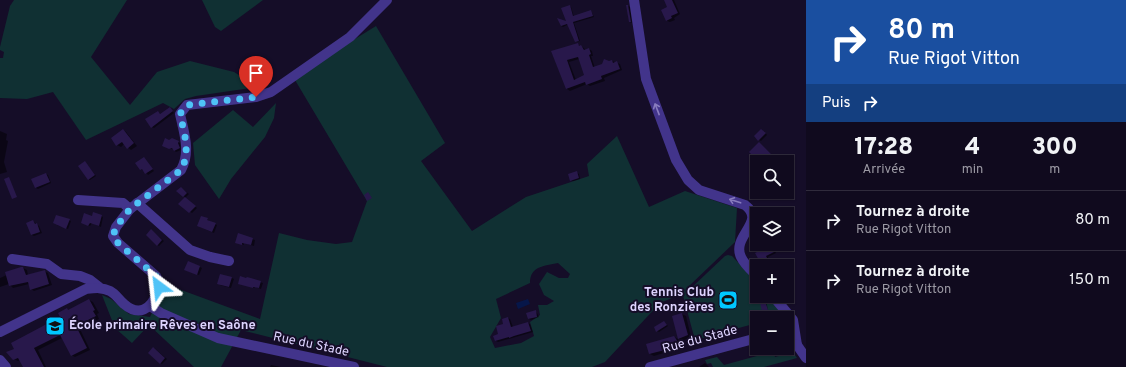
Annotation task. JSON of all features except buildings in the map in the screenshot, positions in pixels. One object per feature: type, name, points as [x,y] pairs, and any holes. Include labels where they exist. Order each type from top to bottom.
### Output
[{"type":"street","points":[[12,259],[47,264],[62,274],[80,276],[90,280],[98,287],[112,292],[125,305],[134,309],[143,310],[152,304],[160,281],[118,243],[113,236],[116,227],[133,206],[181,170],[185,163],[187,155],[186,142],[180,114],[187,105],[256,97],[271,92],[350,37],[387,0]]},
{"type":"street","points":[[634,0],[646,79],[676,160],[688,180],[699,190],[750,208],[753,222],[740,241],[739,248],[741,257],[750,268]]},
{"type":"street","points":[[78,200],[123,203],[133,206],[190,250],[210,258],[230,261]]},
{"type":"street","points":[[0,332],[86,289],[98,287]]},
{"type":"street","points":[[780,303],[786,311]]},
{"type":"street","name":"Rue du Stade","points":[[152,304],[161,313],[218,338],[354,367]]},
{"type":"street","name":"Rue du Stade","points":[[650,367],[750,340]]},
{"type":"street","points":[[794,346],[806,358]]},
{"type":"street","points":[[0,360],[6,367]]},
{"type":"green space","points":[[14,0],[127,0],[91,57],[130,105],[157,72],[190,61],[234,72],[258,87],[196,96],[185,99],[174,109],[163,103],[86,140],[53,92],[27,99],[0,98],[0,58],[3,58],[4,52],[0,50],[0,47],[10,6]]},
{"type":"green space","points":[[202,0],[263,0],[221,31],[215,27]]},
{"type":"green space","points":[[376,26],[445,143],[421,161],[472,231],[526,197],[589,176],[587,164],[617,136],[649,207],[685,191],[737,208],[735,242],[687,288],[689,290],[725,256],[732,256],[750,275],[750,303],[775,303],[778,311],[750,311],[750,325],[695,340],[682,292],[679,295],[660,303],[605,362],[592,367],[387,367],[241,330],[221,367],[194,367],[149,325],[132,343],[115,328],[102,295],[111,299],[129,314],[150,317],[165,284],[260,319],[279,233],[307,240],[336,244],[352,242],[367,201],[295,80],[342,47]],"holes":[[[558,263],[570,274],[568,278],[559,278],[547,272],[539,284],[544,295],[554,301],[547,305],[538,305],[540,315],[530,322],[534,336],[521,343],[495,348],[490,337],[501,318],[496,299],[530,283],[532,273],[543,266]]]},
{"type":"green space","points":[[276,103],[274,118],[265,137],[231,179],[219,199],[195,165],[193,143],[233,110],[253,127]]},
{"type":"green space","points":[[794,354],[797,358],[764,367],[713,367],[711,363],[707,364],[705,360],[717,357],[724,365],[760,355],[775,355],[775,357],[782,355],[794,355]]},
{"type":"shaded area","points":[[528,299],[530,304],[518,309],[516,303]]},
{"type":"place","name":"Tennis Club des Ronzières","points":[[728,300]]},
{"type":"place","name":"École primaire Rêves en Saône","points":[[55,326]]},
{"type":"route","points":[[159,287],[160,281],[156,276],[118,243],[113,236],[116,227],[130,209],[181,170],[187,155],[186,142],[180,114],[187,105],[256,97]]}]
